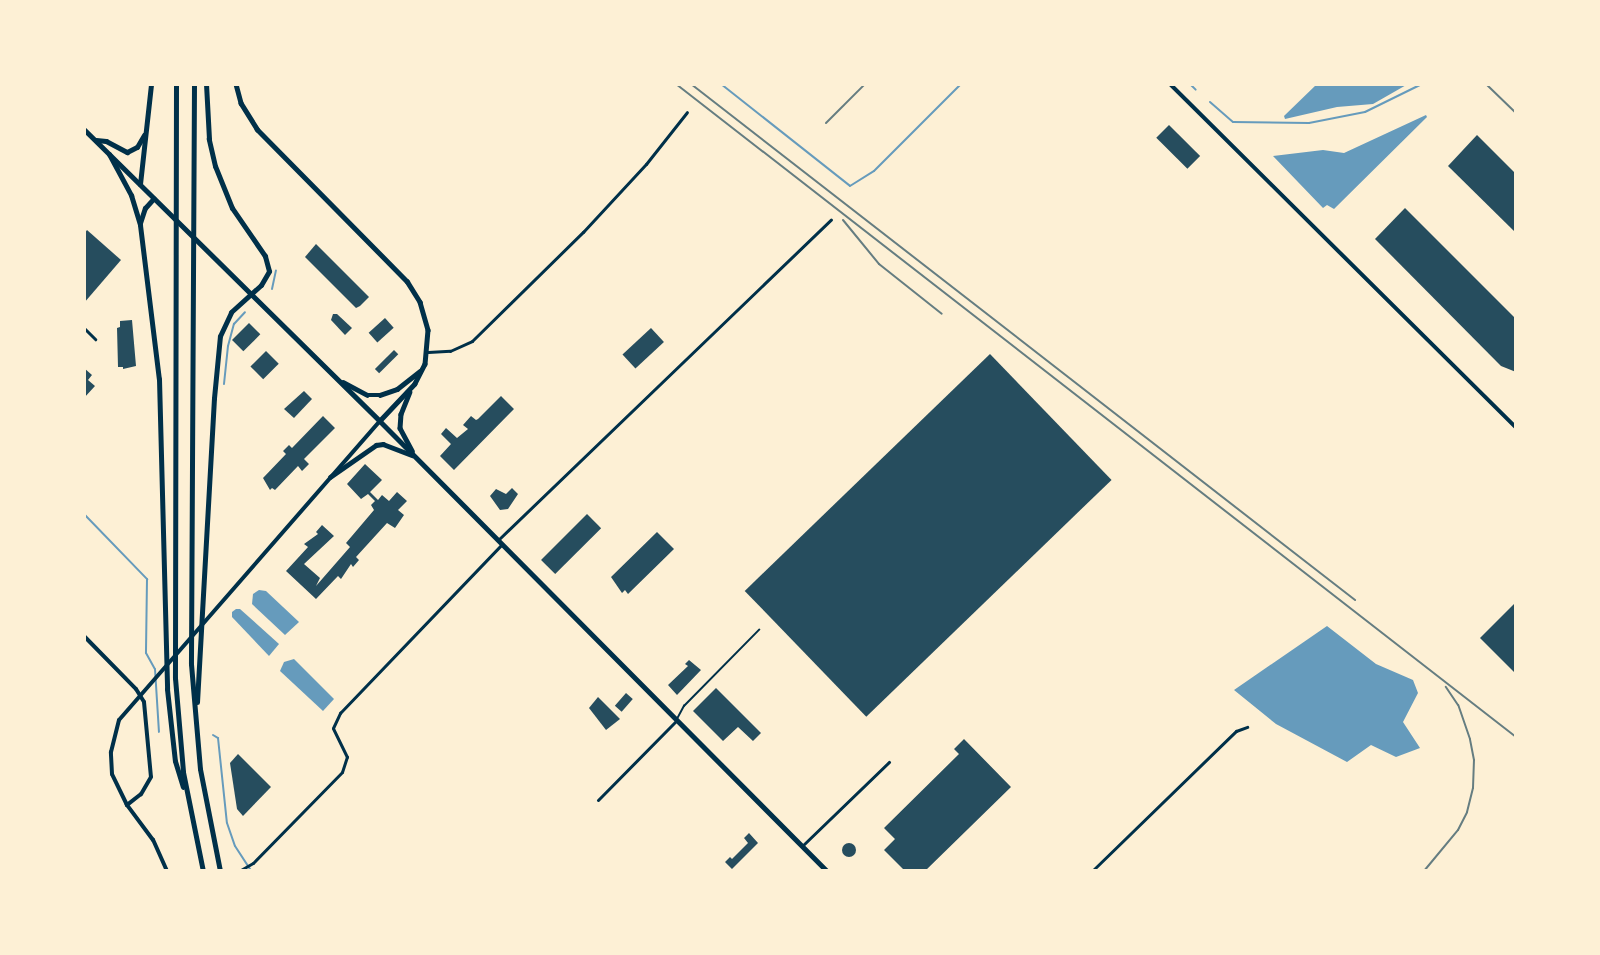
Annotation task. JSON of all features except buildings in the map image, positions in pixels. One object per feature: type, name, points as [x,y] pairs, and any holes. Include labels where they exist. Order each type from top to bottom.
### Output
[{"type":"highway","points":[[140,184],[151,84]]},
{"type":"highway","points":[[176,84],[175,678],[188,800],[203,871]]},
{"type":"highway","points":[[194,84],[195,272],[190,609],[195,723],[209,823],[220,871]]},
{"type":"highway","points":[[195,723],[218,346],[227,318],[268,276],[269,265],[232,208],[220,182],[209,140],[206,84]]},
{"type":"highway","points":[[96,140],[106,141],[128,152],[137,147],[147,128]]},
{"type":"highway","points":[[109,154],[131,195],[140,225],[161,402],[166,689],[175,761],[188,800]]},
{"type":"highway","points":[[140,225],[145,208],[154,198]]},
{"type":"main road","points":[[236,84],[244,109],[264,138],[412,288],[427,320],[428,352],[423,369],[404,404],[400,429],[414,456]]},
{"type":"main road","points":[[85,133],[96,140],[336,378],[826,871]]},
{"type":"main road","points":[[336,378],[367,394],[378,396],[397,389],[423,369]]},
{"type":"main road","points":[[380,422],[415,384]]},
{"type":"main road","points":[[330,477],[376,445],[383,444],[414,456]]},
{"type":"street","points":[[1170,84],[1516,427]]},
{"type":"street","points":[[428,352],[450,351],[472,341],[583,232],[646,164],[687,112]]},
{"type":"street","points":[[239,871],[253,863],[346,765],[347,756],[333,728],[340,713],[500,542],[831,220]]},
{"type":"street","points":[[84,328],[94,339]]},
{"type":"street","points":[[167,871],[153,840],[127,805],[112,774],[111,752],[115,729],[124,711],[380,422]]},
{"type":"street","points":[[84,636],[136,689],[144,702],[151,777],[141,795],[127,805]]},
{"type":"street","points":[[598,800],[676,720]]},
{"type":"street","points":[[1092,871],[1236,731],[1247,726]]},
{"type":"street","points":[[801,846],[889,762]]},
{"type":"lane","points":[[676,720],[684,705],[759,630]]},
{"type":"water","points":[[1317,84],[1408,84],[1373,104],[1337,107],[1285,119],[1284,116]]},
{"type":"water","points":[[1426,115],[1427,117],[1334,209],[1327,205],[1323,208],[1273,156],[1323,150],[1344,153]]},
{"type":"water","points":[[259,590],[266,591],[299,622],[285,635],[252,604],[253,594]]},
{"type":"water","points":[[240,609],[279,644],[269,656],[232,617],[232,612]]},
{"type":"water","points":[[1327,626],[1376,664],[1413,680],[1418,693],[1403,722],[1420,748],[1396,757],[1371,745],[1347,762],[1276,724],[1234,690]]},
{"type":"water","points":[[294,659],[334,699],[323,711],[280,671],[284,662]]},
{"type":"waterway","points":[[721,84],[850,186],[874,171],[961,84]]},
{"type":"waterway","points":[[1190,84],[1196,90]]},
{"type":"waterway","points":[[1210,102],[1233,122],[1309,123],[1365,112],[1422,84]]},
{"type":"waterway","points":[[272,289],[276,270]]},
{"type":"waterway","points":[[224,384],[228,346],[234,324],[245,312]]},
{"type":"waterway","points":[[84,514],[147,579],[146,653],[155,669],[159,732]]},
{"type":"waterway","points":[[213,735],[218,738],[227,823],[235,846],[251,871]]},
{"type":"railway","points":[[676,84],[1516,737]]},
{"type":"railway","points":[[691,84],[1355,600]]},
{"type":"railway","points":[[826,123],[865,84]]},
{"type":"railway","points":[[1486,84],[1516,113]]},
{"type":"railway","points":[[843,220],[879,264],[942,314]]},
{"type":"railway","points":[[1424,871],[1458,830],[1467,812],[1473,788],[1474,760],[1470,739],[1458,705],[1446,687]]}]
